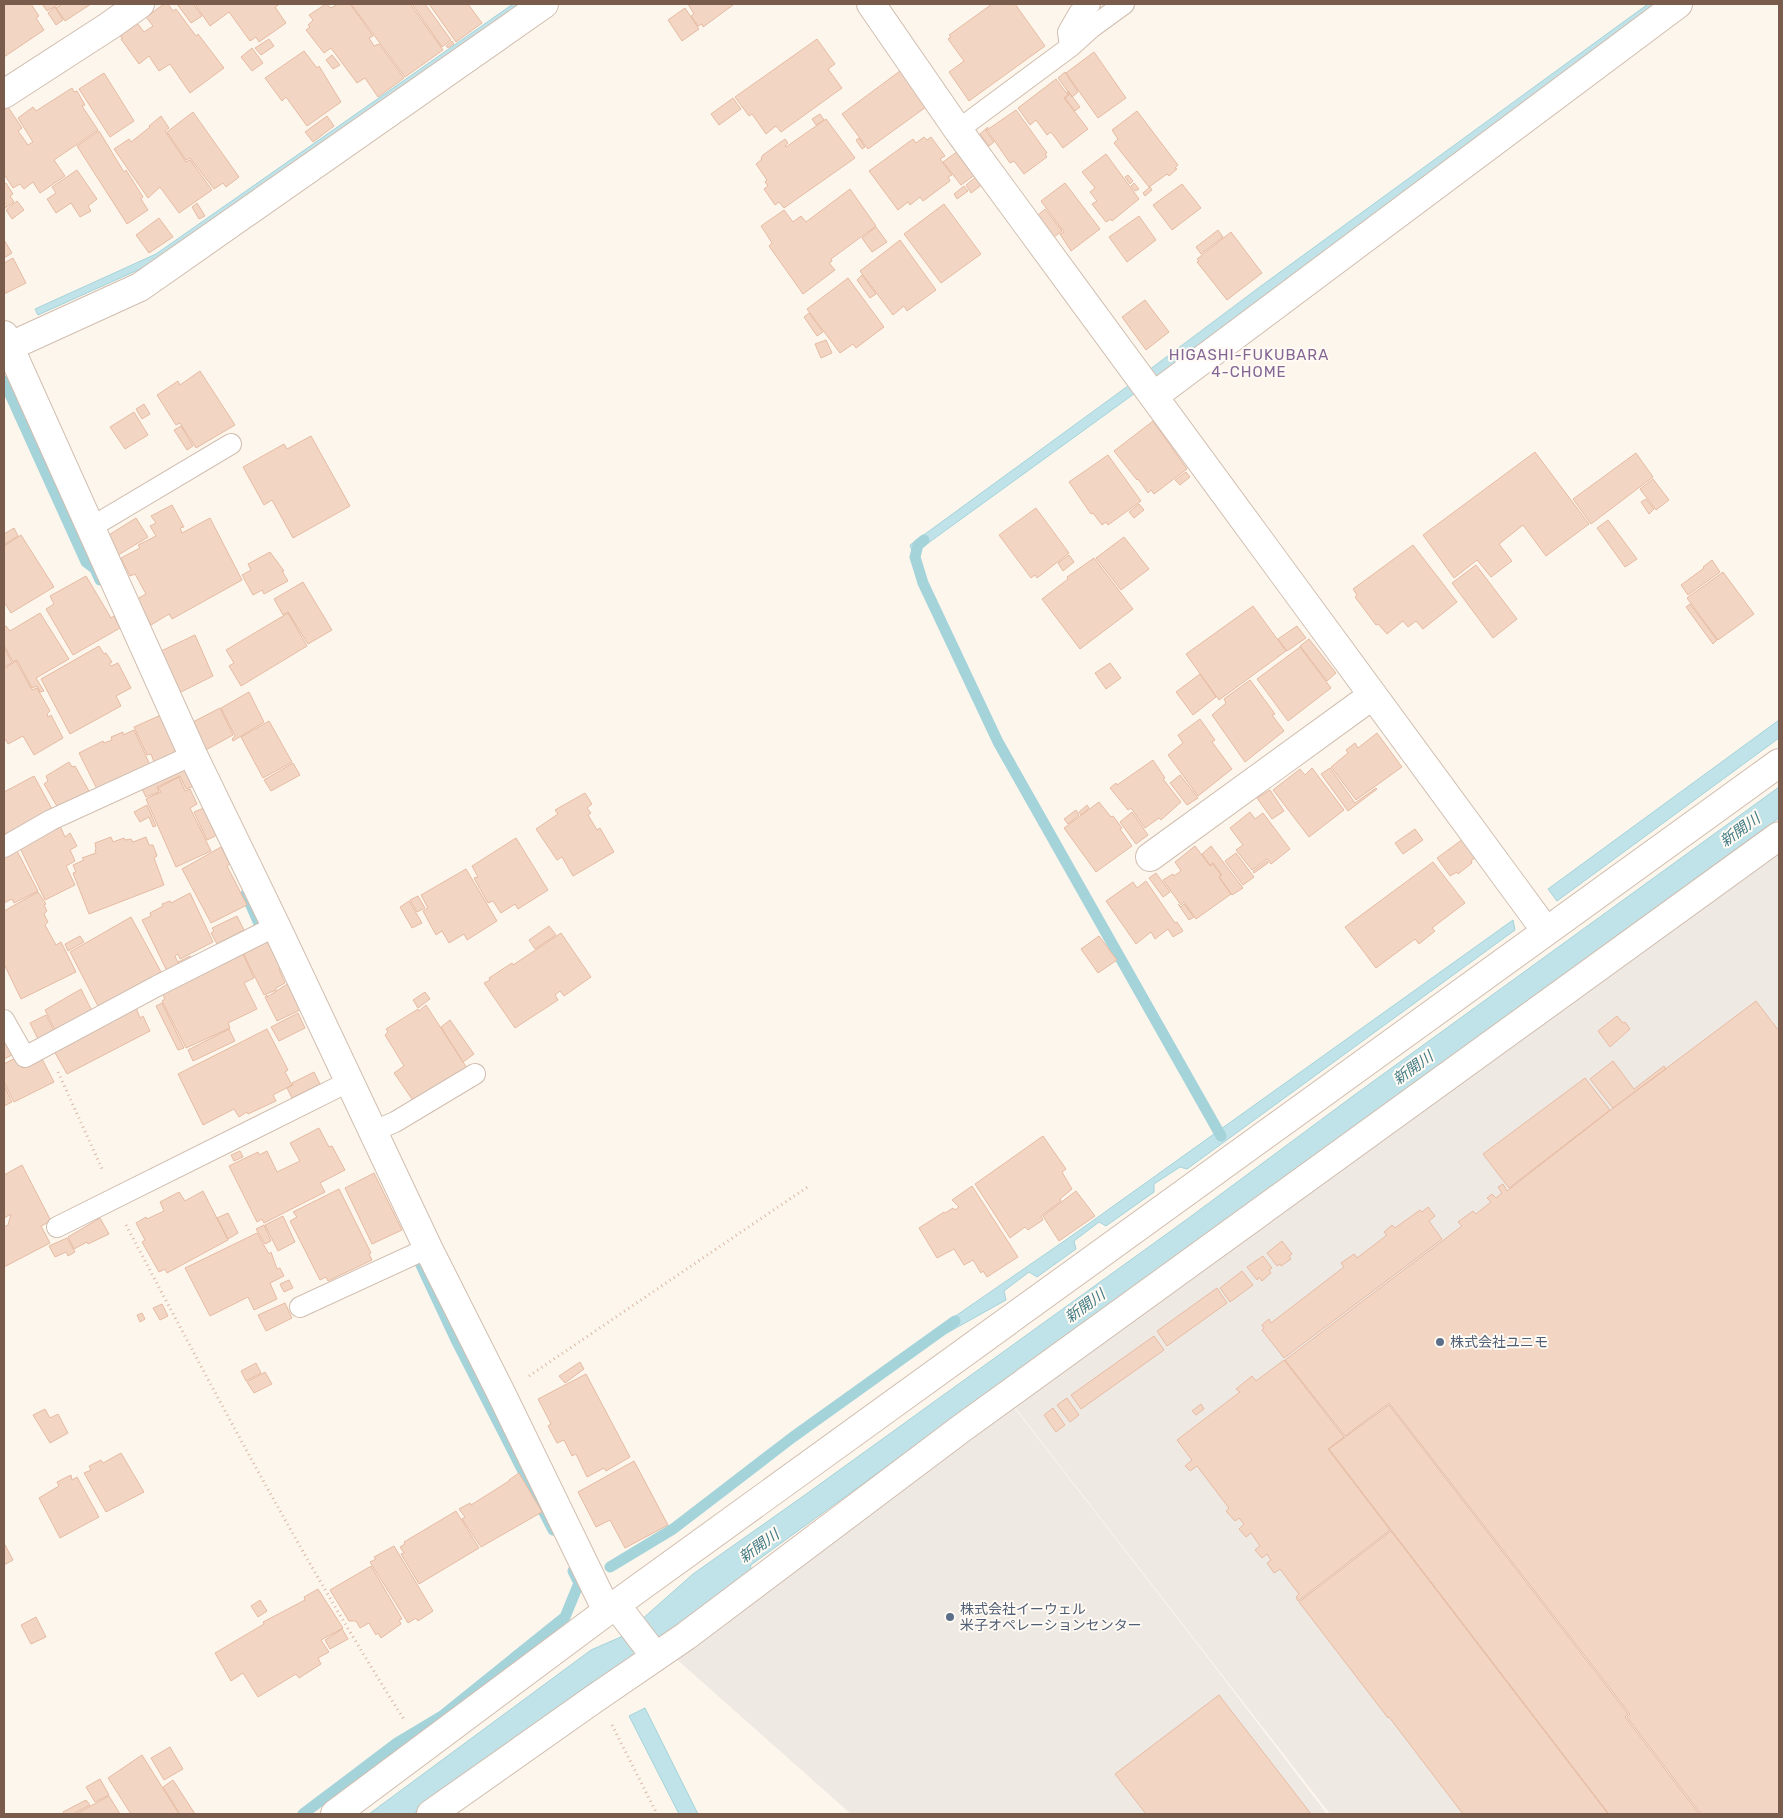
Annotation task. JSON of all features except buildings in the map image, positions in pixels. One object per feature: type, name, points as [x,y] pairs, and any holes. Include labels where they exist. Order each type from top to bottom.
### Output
[{"type":"street","points":[[4,94],[140,4]]},
{"type":"street","points":[[544,4],[140,287],[6,343],[193,755],[374,1131],[428,1248],[502,1395],[616,1612],[650,1650]]},
{"type":"street","points":[[871,4],[958,130],[1546,931]]},
{"type":"street","points":[[1154,396],[1678,4]]},
{"type":"street","points":[[1150,857],[1373,695]]},
{"type":"street","points":[[335,1814],[616,1612],[1546,931],[1779,763]]},
{"type":"street","points":[[431,1814],[594,1699],[650,1650],[686,1636],[962,1428],[1779,836]]},
{"type":"lane","points":[[1070,47],[1068,32],[1079,13],[1090,4]]},
{"type":"lane","points":[[958,130],[1070,47],[1091,28],[1124,4]]},
{"type":"lane","points":[[90,528],[231,444]]},
{"type":"lane","points":[[4,847],[51,820],[193,755]]},
{"type":"lane","points":[[4,1020],[25,1057],[47,1047],[157,986],[276,926]]},
{"type":"lane","points":[[374,1131],[395,1122],[475,1074]]},
{"type":"lane","points":[[57,1227],[350,1081]]},
{"type":"lane","points":[[300,1307],[428,1248]]},
{"type":"path","points":[[47,1047],[116,1199],[125,1224],[254,1465],[366,1660],[423,1749]]},
{"type":"path","points":[[502,1395],[809,1186]]},
{"type":"path","points":[[594,1699],[612,1726],[657,1814]]},
{"type":"shaded area","name":"株式会社ユニモ","points":[[1779,853],[1779,1814],[1330,1814],[1013,1405]]},
{"type":"shaded area","name":"株式会社イーウェル 米子オペレーションセンター","points":[[1013,1406],[1327,1814],[851,1814],[673,1656]]},
{"type":"water","points":[[513,4],[524,4],[158,261],[38,315],[35,309],[156,254]]},
{"type":"water","points":[[1648,4],[1666,4],[1435,175],[1155,378],[1149,370],[1261,286]]},
{"type":"water","points":[[1132,383],[1138,391],[913,554],[910,545]]},
{"type":"water","points":[[1779,720],[1779,738],[1557,901],[1548,889]]},
{"type":"water","name":"新開川","points":[[1779,787],[1779,818],[751,1565],[749,1579],[671,1633],[657,1638],[601,1686],[591,1683],[413,1814],[369,1814],[591,1650],[623,1636],[693,1574],[1186,1220],[1353,1096]]},
{"type":"water","points":[[1513,920],[1515,930],[1187,1169],[1180,1167],[1154,1184],[1154,1192],[1106,1226],[1099,1222],[1074,1241],[1076,1249],[1037,1277],[1029,1272],[1004,1291],[1006,1300],[947,1333],[941,1326],[1070,1237]]},
{"type":"water","points":[[645,1708],[698,1814],[679,1814],[629,1716]]},
{"type":"waterway","points":[[4,381],[86,562],[95,569],[100,580]]},
{"type":"waterway","points":[[924,540],[918,545],[915,557],[923,583],[998,742],[1221,1136]]},
{"type":"waterway","points":[[246,894],[260,926],[267,935]]},
{"type":"waterway","points":[[420,1263],[456,1340],[553,1530]]},
{"type":"waterway","points":[[610,1567],[673,1529],[793,1437],[955,1321]]},
{"type":"waterway","points":[[303,1814],[397,1743],[442,1716],[565,1617],[579,1583],[573,1571]]},
{"type":"place","name":"株式会社ユニモ","points":[[1440,1342]]},
{"type":"place","name":"株式会社イーウェル 米子オペレーションセンター","points":[[950,1617]]},
{"type":"district","name":"HIGASHI-FUKUBARA 4-CHOME","points":[[1249,364]]}]
